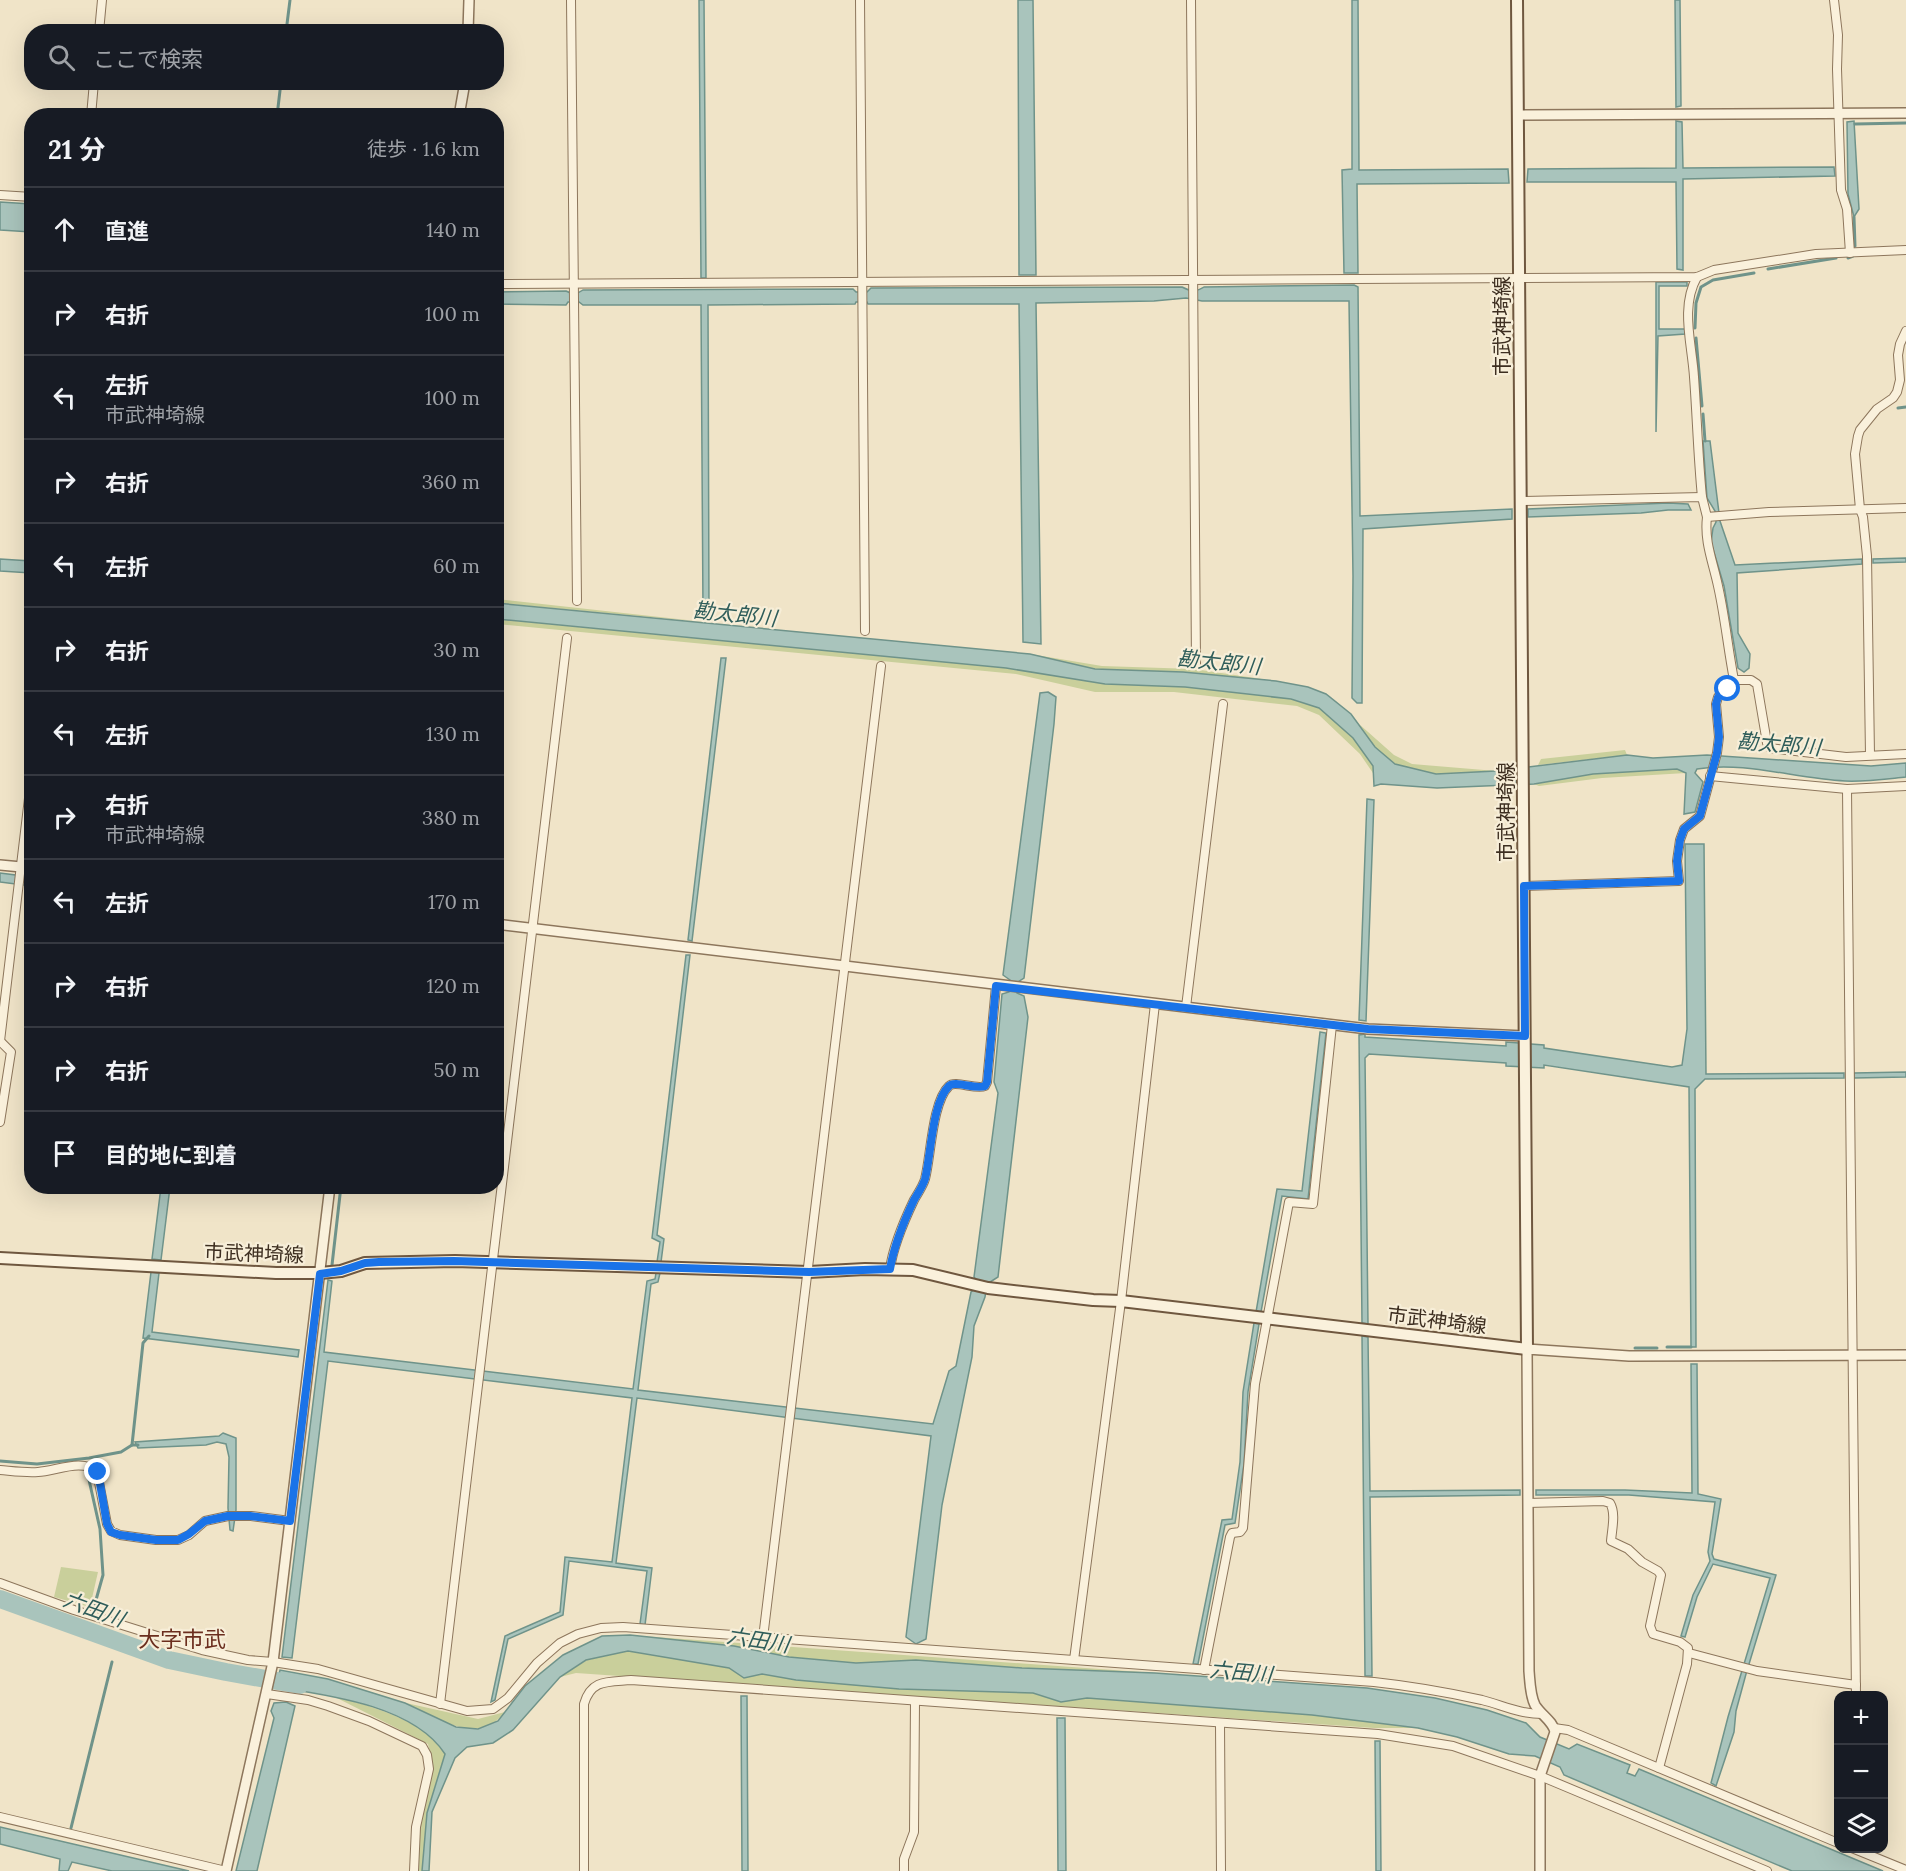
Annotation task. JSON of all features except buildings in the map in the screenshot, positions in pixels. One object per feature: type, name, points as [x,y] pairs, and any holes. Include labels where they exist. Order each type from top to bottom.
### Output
[{"type":"main road","name":"市武神埼線","points":[[0,1258],[276,1274],[320,1274],[341,1271],[365,1263],[379,1262],[809,1272],[890,1269],[924,1272],[988,1288],[1121,1301],[1527,1349],[1517,0]]},
{"type":"street","points":[[100,24],[102,0]]},
{"type":"street","points":[[468,24],[469,0]]},
{"type":"street","points":[[571,0],[578,601]]},
{"type":"street","points":[[860,0],[865,632]]},
{"type":"street","points":[[1191,0],[1196,664]]},
{"type":"street","points":[[1834,0],[1838,35],[1841,190],[1847,209],[1850,253]]},
{"type":"street","points":[[92,108],[93,90]]},
{"type":"street","points":[[460,108],[464,90]]},
{"type":"street","points":[[1518,115],[1906,113]]},
{"type":"street","points":[[0,195],[24,196]]},
{"type":"street","points":[[504,284],[862,285],[1697,277],[1714,270],[1816,254],[1906,250]]},
{"type":"street","points":[[1697,277],[1692,286],[1688,315],[1702,497],[1714,516]]},
{"type":"street","points":[[1870,755],[1867,556],[1855,453],[1860,430],[1877,409],[1893,398],[1897,392],[1900,380],[1898,355],[1906,331]]},
{"type":"street","points":[[1521,501],[1702,497]]},
{"type":"street","points":[[1714,516],[1906,508]]},
{"type":"street","points":[[1524,886],[1679,881],[1677,861],[1680,840],[1684,829],[1700,816],[1717,753],[1719,737],[1716,704],[1718,697],[1734,680],[1718,586],[1705,531],[1714,516]]},
{"type":"street","points":[[504,1171],[567,638]]},
{"type":"street","points":[[763,1638],[809,1272],[880,666]]},
{"type":"street","points":[[1734,680],[1751,680],[1757,684],[1767,743],[1770,748],[1846,757],[1906,754]]},
{"type":"street","points":[[1186,1007],[1223,704]]},
{"type":"street","points":[[1711,773],[1846,789],[1906,786]]},
{"type":"street","points":[[1846,789],[1856,1691]]},
{"type":"street","points":[[0,1122],[11,1052],[0,1041],[24,843]]},
{"type":"street","points":[[0,864],[24,869]]},
{"type":"street","points":[[504,925],[1332,1025],[1525,1039]]},
{"type":"street","points":[[890,1269],[893,1251],[924,1182],[937,1109],[949,1086],[954,1083],[981,1088],[987,1082],[996,986]]},
{"type":"street","points":[[1074,1660],[1121,1301],[1155,1004]]},
{"type":"street","points":[[1203,1670],[1230,1537],[1232,1533],[1240,1532],[1243,1528],[1255,1384],[1289,1202],[1313,1204],[1332,1025]]},
{"type":"street","points":[[0,1817],[226,1871],[273,1662],[329,1194]]},
{"type":"street","points":[[440,1704],[501,1194]]},
{"type":"street","points":[[1555,1733],[1534,1703],[1529,1671],[1527,1349],[1629,1356],[1906,1355]]},
{"type":"street","points":[[0,1470],[38,1472],[79,1465],[93,1467],[98,1472],[107,1524],[111,1532],[120,1535],[156,1540],[178,1540],[205,1521],[232,1516],[290,1521]]},
{"type":"street","points":[[1528,1503],[1603,1501],[1610,1503],[1613,1507],[1611,1541],[1628,1549],[1642,1562],[1658,1570],[1661,1575],[1651,1630],[1653,1634],[1680,1642],[1688,1648],[1689,1653],[1659,1768]]},
{"type":"street","points":[[0,1583],[74,1610],[181,1644],[248,1660],[318,1669],[467,1712],[493,1709],[508,1698],[537,1663],[560,1643],[578,1634],[601,1628],[623,1627],[1374,1682],[1425,1688],[1484,1701],[1527,1714],[1542,1714]]},
{"type":"street","points":[[1689,1653],[1750,1670],[1856,1685]]},
{"type":"street","points":[[584,1871],[584,1704],[587,1693],[593,1686],[631,1680],[1378,1734],[1453,1746],[1540,1776],[1767,1871]]},
{"type":"street","points":[[267,1694],[308,1700],[328,1706],[369,1720],[422,1746],[427,1755],[429,1769],[416,1827],[414,1871]]},
{"type":"street","points":[[904,1871],[904,1859],[914,1832],[915,1702]]},
{"type":"street","points":[[1220,1724],[1221,1871]]},
{"type":"street","points":[[1555,1733],[1568,1730],[1834,1841]]},
{"type":"street","points":[[1540,1871],[1540,1776],[1555,1733]]},
{"type":"street","points":[[1865,1853],[1906,1870]]},
{"type":"green space","points":[[504,600],[705,622],[504,604]]},
{"type":"green space","points":[[504,620],[1006,668],[1105,684],[1185,687],[1291,699],[1319,708],[1353,738],[1373,766],[1375,776],[1360,754],[1319,715],[1297,706],[1174,692],[1095,692],[1016,674],[504,625]]},
{"type":"green space","points":[[1030,654],[1102,666],[1194,669],[1276,681],[1183,672],[1095,669]]},
{"type":"green space","points":[[1359,724],[1394,755],[1412,764],[1496,771],[1436,774],[1395,764],[1375,747]]},
{"type":"green space","points":[[1625,750],[1627,755],[1538,765],[1541,759]]},
{"type":"green space","points":[[1677,769],[1686,773],[1602,778],[1539,786],[1534,784],[1593,774]]},
{"type":"green space","points":[[61,1567],[98,1572],[90,1607],[54,1597]]},
{"type":"green space","points":[[641,1636],[1155,1673],[1022,1668],[916,1660],[856,1663],[789,1657],[734,1646]]},
{"type":"green space","points":[[628,1651],[729,1668],[744,1678],[762,1674],[796,1680],[899,1689],[1033,1693],[1061,1702],[1087,1698],[1312,1715],[1418,1728],[1374,1728],[576,1673],[560,1677],[587,1660]]},
{"type":"green space","points":[[331,1695],[378,1709],[409,1722],[435,1741],[445,1754],[427,1813],[422,1871],[418,1871],[419,1830],[433,1767],[428,1744]]},
{"type":"green space","points":[[406,1703],[478,1719],[505,1712],[494,1722],[482,1727],[469,1728],[443,1721]]},
{"type":"water","points":[[699,0],[704,0],[706,278],[701,278]]},
{"type":"water","points":[[1018,0],[1033,0],[1036,275],[1019,275]]},
{"type":"water","points":[[1352,0],[1358,0],[1359,170],[1508,169],[1509,183],[1357,184],[1358,273],[1344,273],[1342,170],[1352,169]]},
{"type":"water","points":[[1675,0],[1680,0],[1681,106],[1676,107]]},
{"type":"water","points":[[1676,121],[1682,122],[1683,168],[1834,167],[1835,176],[1683,179],[1683,270],[1677,269],[1676,182],[1527,182],[1528,169],[1676,168]]},
{"type":"water","points":[[1854,121],[1859,209],[1854,217],[1848,194],[1847,122]]},
{"type":"water","points":[[0,202],[24,204],[24,232],[0,230]]},
{"type":"water","points":[[1656,282],[1687,282],[1687,286],[1659,286],[1659,329],[1685,329],[1685,334],[1658,336],[1656,432]]},
{"type":"water","points":[[1354,285],[1358,287],[1360,516],[1512,509],[1512,519],[1363,529],[1362,703],[1357,703],[1352,698],[1353,576],[1349,301],[1202,301],[1186,298],[1154,301],[1036,303],[1041,644],[1023,642],[1019,304],[868,304],[867,302],[856,302],[855,304],[708,305],[709,611],[703,611],[701,305],[583,305],[579,302],[568,302],[566,305],[504,304],[504,292],[853,289],[856,292],[867,292],[871,288],[1182,287],[1199,290],[1204,287]]},
{"type":"water","points":[[1703,441],[1710,441],[1720,521],[1735,565],[1862,559],[1862,564],[1737,573],[1738,633],[1750,654],[1749,668],[1744,672],[1738,668],[1724,586],[1711,542],[1716,522],[1715,511],[1707,498]]},
{"type":"water","points":[[1688,504],[1691,510],[1528,517],[1528,509]]},
{"type":"water","points":[[1906,558],[1906,562],[1873,563],[1873,559]]},
{"type":"water","points":[[0,559],[24,561],[24,573],[0,571]]},
{"type":"water","points":[[504,604],[1030,654],[1095,669],[1183,672],[1276,681],[1308,687],[1326,694],[1351,714],[1375,747],[1395,764],[1436,774],[1496,771],[1627,755],[1653,758],[1707,755],[1871,766],[1906,763],[1906,777],[1845,781],[1734,767],[1697,769],[1695,773],[1703,782],[1695,812],[1684,814],[1686,773],[1677,769],[1593,774],[1534,784],[1437,788],[1381,784],[1374,786],[1373,766],[1353,738],[1319,708],[1291,699],[1185,687],[1105,684],[1006,668],[504,620]]},
{"type":"water","points":[[721,658],[726,658],[692,941],[688,940]]},
{"type":"water","points":[[1048,692],[1056,697],[1054,724],[1024,978],[1018,982],[1017,993],[1024,996],[1028,1017],[998,1277],[987,1284],[985,1297],[974,1326],[972,1357],[942,1505],[926,1639],[916,1644],[906,1637],[931,1436],[637,1398],[616,1563],[652,1568],[645,1625],[640,1624],[647,1571],[569,1561],[563,1615],[508,1639],[495,1700],[491,1702],[505,1636],[560,1612],[565,1557],[612,1562],[632,1398],[328,1361],[292,1658],[282,1657],[328,1280],[332,1281],[324,1352],[633,1389],[647,1281],[655,1279],[656,1273],[660,1273],[658,1282],[651,1284],[638,1390],[933,1424],[949,1371],[956,1366],[971,1292],[975,1289],[977,1281],[974,1277],[998,1093],[994,1082],[1002,994],[1009,992],[1010,980],[1003,975],[1040,693]]},
{"type":"water","points":[[1367,799],[1374,800],[1366,1021],[1359,1020]]},
{"type":"water","points":[[1685,844],[1704,844],[1706,1074],[1844,1073],[1844,1078],[1705,1079],[1695,1089],[1696,1347],[1691,1347],[1689,1087],[1544,1065],[1544,1068],[1506,1066],[1506,1063],[1369,1054],[1365,1058],[1368,1324],[1362,1323],[1359,1035],[1506,1046],[1506,1042],[1544,1045],[1544,1048],[1672,1067],[1682,1065],[1687,1029]]},
{"type":"water","points":[[0,873],[24,876],[24,885],[0,882]]},
{"type":"water","points":[[686,955],[690,955],[657,1235],[664,1239],[661,1262],[657,1262],[660,1242],[652,1238]]},
{"type":"water","points":[[1320,1032],[1326,1033],[1308,1199],[1282,1196],[1261,1312],[1256,1312],[1277,1189],[1302,1191]]},
{"type":"water","points":[[1906,1072],[1906,1077],[1854,1078],[1854,1073]]},
{"type":"water","points":[[160,1194],[169,1194],[161,1260],[152,1259]]},
{"type":"water","points":[[151,1272],[159,1273],[152,1332],[299,1350],[298,1357],[143,1338]]},
{"type":"water","points":[[1254,1323],[1259,1324],[1248,1392],[1244,1464],[1235,1523],[1225,1525],[1198,1664],[1193,1664],[1222,1520],[1232,1519],[1240,1462],[1243,1392]]},
{"type":"water","points":[[1362,1336],[1368,1337],[1370,1491],[1520,1490],[1520,1495],[1370,1497],[1372,1676],[1365,1676]]},
{"type":"water","points":[[1691,1364],[1697,1364],[1698,1494],[1721,1499],[1712,1554],[1714,1559],[1776,1575],[1736,1711],[1734,1732],[1716,1786],[1711,1783],[1728,1717],[1770,1578],[1713,1564],[1697,1597],[1685,1637],[1681,1636],[1693,1595],[1710,1561],[1708,1552],[1715,1502],[1629,1495],[1536,1495],[1536,1490],[1692,1493]]},
{"type":"water","points":[[223,1433],[236,1438],[236,1510],[233,1531],[230,1530],[228,1508],[229,1457],[226,1444],[217,1442],[206,1445],[138,1448],[135,1442],[219,1436]]},
{"type":"water","points":[[0,1595],[23,1603],[23,1611],[0,1603]]},
{"type":"water","points":[[630,1635],[734,1646],[789,1657],[856,1663],[916,1660],[1022,1668],[1155,1673],[1367,1688],[1435,1698],[1487,1710],[1526,1723],[1540,1737],[1569,1749],[1577,1744],[1630,1765],[1627,1773],[1635,1776],[1639,1769],[1834,1851],[1834,1853],[1840,1853],[1883,1871],[1792,1871],[1564,1775],[1560,1767],[1535,1756],[1509,1754],[1457,1737],[1418,1728],[1312,1715],[1087,1698],[1061,1702],[1033,1693],[899,1689],[796,1680],[762,1674],[744,1678],[729,1668],[628,1651],[586,1660],[560,1677],[513,1730],[493,1743],[467,1747],[455,1758],[432,1812],[429,1871],[422,1871],[427,1813],[445,1754],[431,1738],[413,1724],[392,1714],[345,1699],[276,1687],[280,1670],[328,1679],[405,1703],[456,1727],[478,1729],[498,1721],[525,1686],[563,1655],[602,1636]]},
{"type":"water","points":[[741,1696],[747,1696],[748,1871],[742,1871]]},
{"type":"water","points":[[286,1702],[295,1706],[257,1871],[236,1871],[274,1718],[271,1711],[274,1703]]},
{"type":"water","points":[[1057,1718],[1065,1718],[1066,1871],[1058,1871]]},
{"type":"water","points":[[1375,1741],[1380,1741],[1381,1871],[1376,1871]]},
{"type":"water","points":[[0,1827],[189,1871],[112,1871],[72,1862],[68,1871],[59,1871],[60,1859],[0,1844]]},
{"type":"waterway","points":[[287,24],[290,0]]},
{"type":"waterway","points":[[278,108],[280,90]]},
{"type":"waterway","points":[[1855,124],[1906,123]]},
{"type":"waterway","points":[[1854,217],[1855,246]]},
{"type":"waterway","points":[[1848,258],[1853,256]]},
{"type":"waterway","points":[[1768,269],[1836,258]]},
{"type":"waterway","points":[[1695,328],[1696,303],[1701,287],[1713,280],[1754,273]]},
{"type":"waterway","points":[[1696,338],[1702,406]]},
{"type":"waterway","points":[[1898,408],[1906,407]]},
{"type":"waterway","points":[[1703,414],[1705,441]]},
{"type":"waterway","points":[[332,1265],[340,1194]]},
{"type":"waterway","points":[[132,1445],[143,1343],[149,1336]]},
{"type":"waterway","points":[[1667,1347],[1691,1347]]},
{"type":"waterway","points":[[1635,1348],[1657,1348]]},
{"type":"waterway","points":[[0,1461],[37,1464],[89,1458],[121,1452],[132,1445],[138,1445]]},
{"type":"waterway","points":[[87,1471],[100,1529],[103,1575],[94,1607]]},
{"type":"waterway","name":"六田川","points":[[0,1599],[169,1660],[300,1685]]},
{"type":"waterway","points":[[71,1828],[112,1662]]},
{"type":"district","name":"大字市武","points":[[182,1639]]},
{"type":"route","points":[[98,1472],[107,1524],[111,1532],[120,1535],[156,1540],[178,1540],[205,1521],[236,1515],[290,1521],[320,1274],[341,1271],[365,1263],[454,1261],[809,1272],[890,1269],[893,1251],[924,1182],[937,1109],[949,1086],[954,1083],[981,1088],[987,1082],[996,986],[1368,1029],[1525,1036],[1524,886],[1679,881],[1677,861],[1680,840],[1684,829],[1700,816],[1717,753],[1719,737],[1716,704],[1718,697],[1728,689]]},
{"type":"water label","name":"勘太郎川","points":[[735,614]]},
{"type":"water label","name":"勘太郎川","points":[[1219,662]]},
{"type":"water label","name":"勘太郎川","points":[[1779,744]]}]
